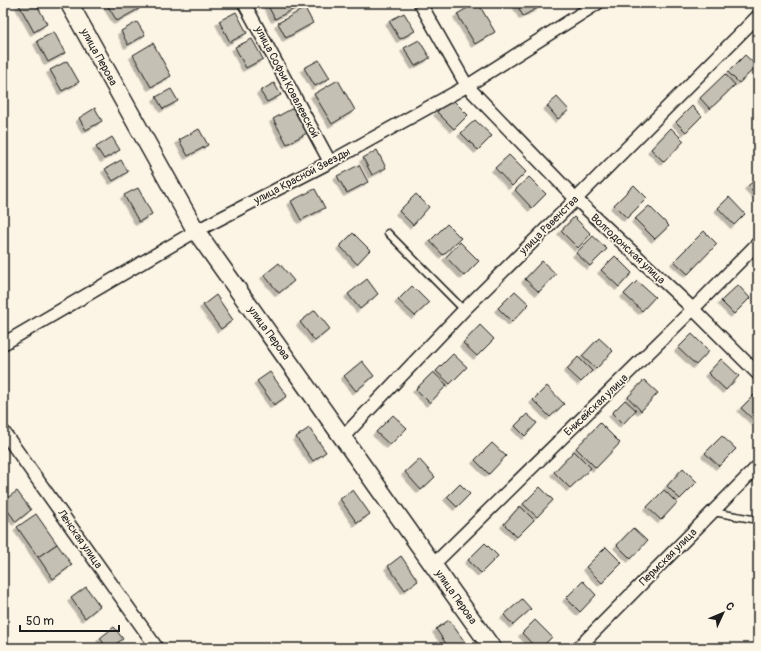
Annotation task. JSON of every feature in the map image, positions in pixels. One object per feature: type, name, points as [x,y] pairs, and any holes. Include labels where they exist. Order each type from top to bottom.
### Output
[{"type":"main road","name":"улица Перова","points":[[69,3],[196,231],[492,648]]},
{"type":"street","name":"улица Софьи Ковалевской","points":[[244,3],[330,162]]},
{"type":"street","name":"Волгодонская улица","points":[[420,3],[467,86],[576,199],[758,374]]},
{"type":"street","name":"улица Красной Звезды","points":[[3,344],[196,231],[330,162],[467,86],[598,3]]},
{"type":"street","name":"улица Равенства","points":[[343,437],[464,310],[758,16]]},
{"type":"street","name":"Енисейская улица","points":[[433,565],[693,310],[758,243]]},
{"type":"street","name":"Ленская улица","points":[[3,431],[152,646]]},
{"type":"street","name":"Пермская улица","points":[[578,648],[758,466]]},
{"type":"lane","points":[[388,233],[464,310]]},
{"type":"lane","points":[[713,512],[758,520]]},
{"type":"building","points":[[24,3],[36,3],[47,24],[34,32],[19,5]]},
{"type":"building","points":[[106,3],[140,3],[142,7],[117,21]]},
{"type":"building","points":[[478,3],[495,32],[475,44],[457,14]]},
{"type":"building","points":[[516,3],[539,3],[541,6],[523,16]]},
{"type":"building","points":[[267,4],[303,4],[275,19]]},
{"type":"building","points":[[305,8],[313,23],[286,38],[278,23]]},
{"type":"building","points":[[236,12],[247,33],[230,42],[219,21]]},
{"type":"building","points":[[404,13],[415,31],[400,39],[389,21]]},
{"type":"building","points":[[137,22],[145,35],[128,45],[121,31]]},
{"type":"building","points":[[54,32],[65,53],[48,62],[37,41]]},
{"type":"building","points":[[252,39],[263,59],[246,68],[235,47]]},
{"type":"building","points":[[419,40],[430,58],[415,66],[404,48]]},
{"type":"building","points":[[153,43],[171,76],[151,87],[133,55]]},
{"type":"building","points":[[745,55],[757,66],[739,83],[728,72]]},
{"type":"building","points":[[319,60],[330,78],[315,86],[304,68]]},
{"type":"building","points":[[67,61],[79,82],[62,91],[50,70]]},
{"type":"building","points":[[725,74],[735,85],[710,109],[700,98]]},
{"type":"building","points":[[338,80],[355,110],[332,124],[314,94]]},
{"type":"building","points":[[274,83],[281,95],[267,102],[260,91]]},
{"type":"building","points":[[171,89],[178,101],[163,109],[156,97]]},
{"type":"building","points":[[557,97],[569,110],[558,119],[547,106]]},
{"type":"building","points":[[451,98],[468,115],[454,129],[437,112]]},
{"type":"building","points":[[692,106],[702,116],[686,132],[676,122]]},
{"type":"building","points":[[95,108],[102,121],[86,130],[79,118]]},
{"type":"building","points":[[293,108],[307,133],[287,144],[273,119]]},
{"type":"building","points":[[475,120],[492,136],[478,150],[461,133]]},
{"type":"building","points":[[671,128],[684,141],[664,162],[651,149]]},
{"type":"building","points":[[199,129],[208,145],[188,156],[179,140]]},
{"type":"building","points":[[112,137],[120,150],[104,159],[96,147]]},
{"type":"building","points":[[377,150],[386,168],[372,175],[363,158]]},
{"type":"building","points":[[509,155],[526,172],[512,186],[495,168]]},
{"type":"building","points":[[121,160],[128,172],[113,181],[105,169]]},
{"type":"building","points":[[359,165],[368,182],[347,193],[337,176]]},
{"type":"building","points":[[529,177],[546,194],[532,208],[515,190]]},
{"type":"building","points":[[758,177],[758,196],[748,186]]},
{"type":"building","points":[[634,185],[647,198],[627,218],[614,205]]},
{"type":"building","points":[[138,188],[152,214],[139,222],[124,195]]},
{"type":"building","points":[[315,189],[325,208],[301,220],[291,201]]},
{"type":"building","points":[[416,194],[429,207],[413,225],[399,211]]},
{"type":"building","points":[[729,197],[745,214],[734,225],[718,208]]},
{"type":"building","points":[[649,206],[669,226],[655,239],[635,219]]},
{"type":"building","points":[[574,217],[591,234],[578,248],[561,231]]},
{"type":"building","points":[[447,224],[461,238],[443,255],[430,241]]},
{"type":"building","points":[[704,231],[717,244],[688,274],[674,261]]},
{"type":"building","points":[[353,233],[370,250],[357,264],[340,246]]},
{"type":"building","points":[[593,236],[607,249],[590,266],[576,253]]},
{"type":"building","points":[[460,242],[479,261],[464,276],[446,257]]},
{"type":"building","points":[[615,256],[632,273],[619,287],[601,270]]},
{"type":"building","points":[[542,261],[556,274],[539,292],[525,279]]},
{"type":"building","points":[[279,263],[294,281],[279,293],[264,275]]},
{"type":"building","points":[[367,279],[378,294],[360,309],[348,294]]},
{"type":"building","points":[[637,281],[655,297],[642,311],[624,294]]},
{"type":"building","points":[[738,285],[750,298],[734,314],[721,301]]},
{"type":"building","points":[[412,286],[429,303],[415,316],[398,300]]},
{"type":"building","points":[[515,291],[529,304],[512,322],[498,308]]},
{"type":"building","points":[[216,295],[233,320],[221,329],[203,305]]},
{"type":"building","points":[[315,310],[330,329],[315,341],[300,322]]},
{"type":"building","points":[[480,325],[494,339],[477,356],[463,343]]},
{"type":"building","points":[[692,334],[709,351],[696,365],[678,348]]},
{"type":"building","points":[[599,338],[613,351],[596,369],[582,356]]},
{"type":"building","points":[[453,354],[467,367],[450,384],[436,371]]},
{"type":"building","points":[[578,357],[592,371],[581,382],[567,369]]},
{"type":"building","points":[[721,359],[739,376],[726,390],[708,373]]},
{"type":"building","points":[[362,361],[374,376],[356,391],[344,376]]},
{"type":"building","points":[[270,372],[287,396],[274,405],[257,381]]},
{"type":"building","points":[[433,372],[447,385],[430,403],[416,389]]},
{"type":"building","points":[[644,380],[658,393],[641,411],[628,397]]},
{"type":"building","points":[[547,386],[564,404],[550,417],[533,400]]},
{"type":"building","points":[[755,394],[758,397],[758,424],[741,408]]},
{"type":"building","points":[[625,400],[636,410],[623,424],[612,413]]},
{"type":"building","points":[[527,414],[537,423],[525,436],[515,426]]},
{"type":"building","points":[[393,415],[407,428],[390,445],[376,432]]},
{"type":"building","points":[[600,423],[620,443],[596,468],[576,448]]},
{"type":"building","points":[[309,428],[326,452],[313,461],[296,437]]},
{"type":"building","points":[[722,436],[736,449],[719,466],[705,453]]},
{"type":"building","points":[[492,443],[506,456],[489,474],[475,460]]},
{"type":"building","points":[[574,451],[591,468],[570,488],[554,472]]},
{"type":"building","points":[[419,459],[435,477],[421,490],[405,472]]},
{"type":"building","points":[[683,468],[697,482],[680,499],[667,486]]},
{"type":"building","points":[[460,484],[470,494],[457,507],[447,497]]},
{"type":"building","points":[[540,487],[553,500],[537,517],[523,504]]},
{"type":"building","points":[[353,490],[370,514],[357,523],[340,499]]},
{"type":"building","points":[[664,490],[677,503],[661,520],[647,507]]},
{"type":"building","points":[[17,491],[31,510],[16,522],[3,504],[3,501]]},
{"type":"building","points":[[520,506],[534,520],[517,537],[504,524]]},
{"type":"building","points":[[36,514],[57,544],[38,557],[17,527]]},
{"type":"building","points":[[633,528],[647,541],[631,559],[617,545]]},
{"type":"building","points":[[485,543],[498,556],[481,573],[468,560]]},
{"type":"building","points":[[57,544],[72,565],[53,579],[38,557]]},
{"type":"building","points":[[606,547],[622,563],[602,583],[586,567]]},
{"type":"building","points":[[401,556],[418,581],[405,590],[388,566]]},
{"type":"building","points":[[583,581],[596,595],[580,612],[566,598]]},
{"type":"building","points":[[86,587],[100,606],[85,618],[71,598]]},
{"type":"building","points":[[522,599],[531,609],[513,625],[504,615]]},
{"type":"building","points":[[449,620],[467,645],[462,648],[449,648],[436,629]]},
{"type":"building","points":[[535,620],[552,637],[541,648],[536,648],[522,633]]},
{"type":"building","points":[[114,627],[123,639],[110,648],[107,648],[100,638]]}]
